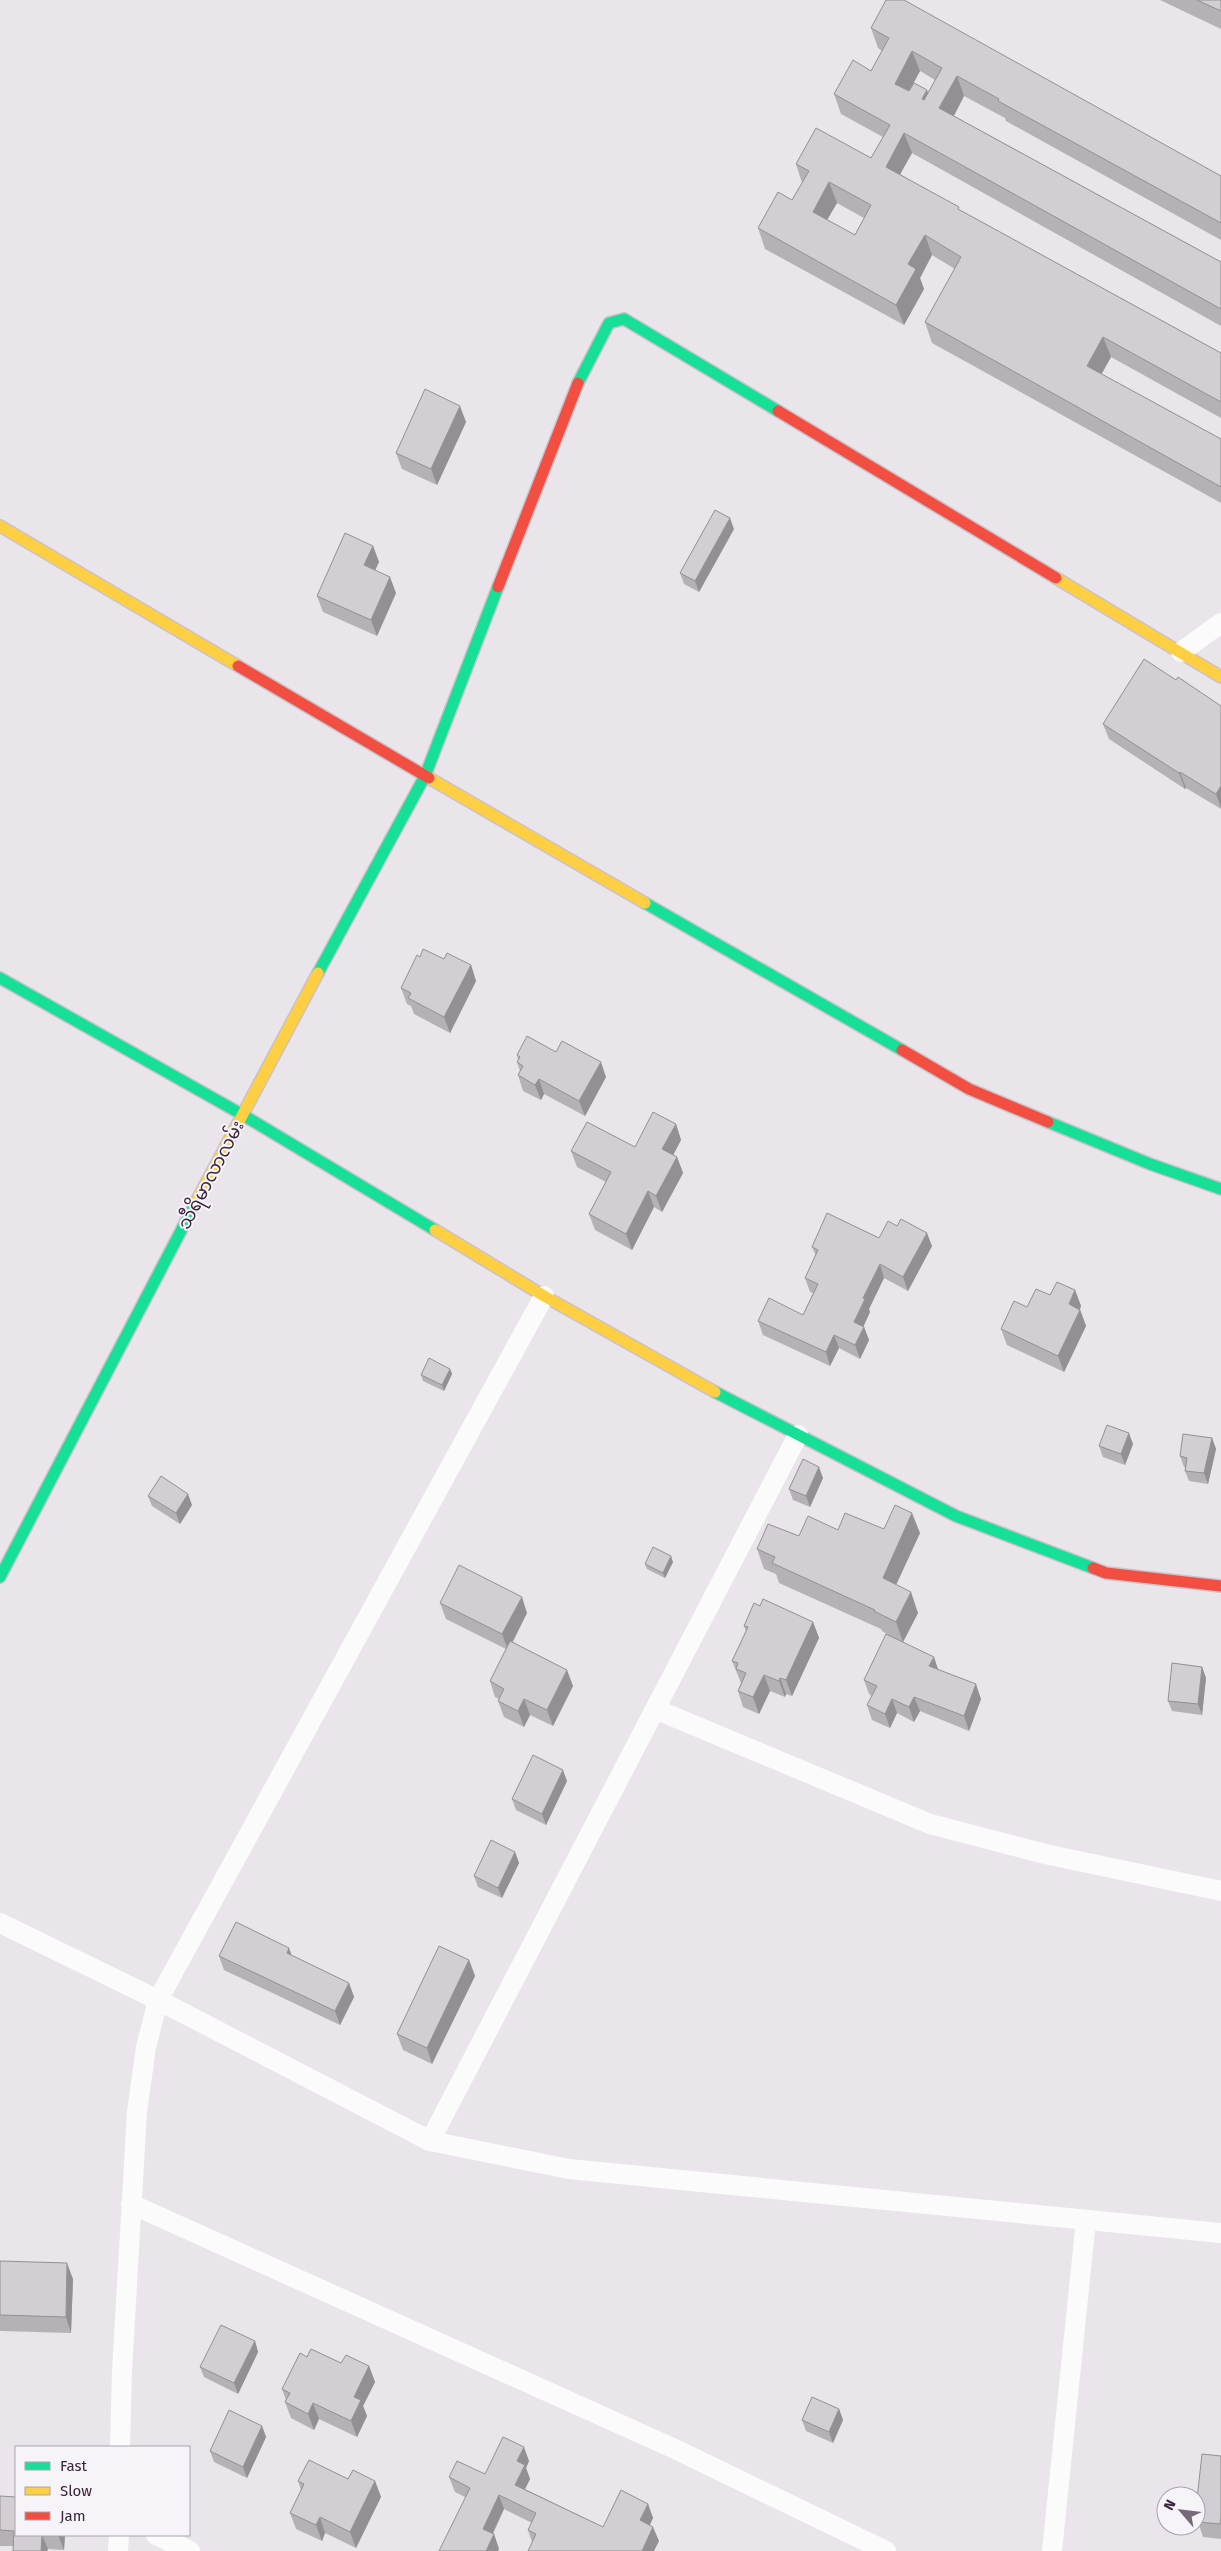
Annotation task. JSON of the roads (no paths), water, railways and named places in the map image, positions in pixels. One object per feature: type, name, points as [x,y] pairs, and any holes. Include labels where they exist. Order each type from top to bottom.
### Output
[{"type":"street","name":"သီရိမာလာလမ်း","points":[[0,1577],[243,1115],[253,1092],[426,776],[576,387],[609,323],[624,319],[1221,677]]},
{"type":"street","points":[[0,526],[426,776],[969,1089],[1150,1164],[1221,1190]]},
{"type":"street","points":[[1181,652],[1221,623]]},
{"type":"street","points":[[0,978],[243,1115],[544,1296],[680,1374],[956,1516],[1106,1573],[1221,1586]]},
{"type":"street","points":[[120,2446],[122,2371],[136,2112],[146,2047],[158,2000],[544,1296]]},
{"type":"street","points":[[430,2141],[798,1435]]},
{"type":"street","points":[[656,1708],[930,1824],[1045,1854],[1221,1891]]},
{"type":"street","points":[[0,1924],[158,2000],[430,2141],[570,2170],[1221,2233]]},
{"type":"street","points":[[132,2204],[675,2449],[886,2551]]},
{"type":"street","points":[[1052,2551],[1086,2220]]},
{"type":"street","points":[[118,2536],[118,2551]]},
{"type":"street","points":[[158,2536],[190,2551]]}]
